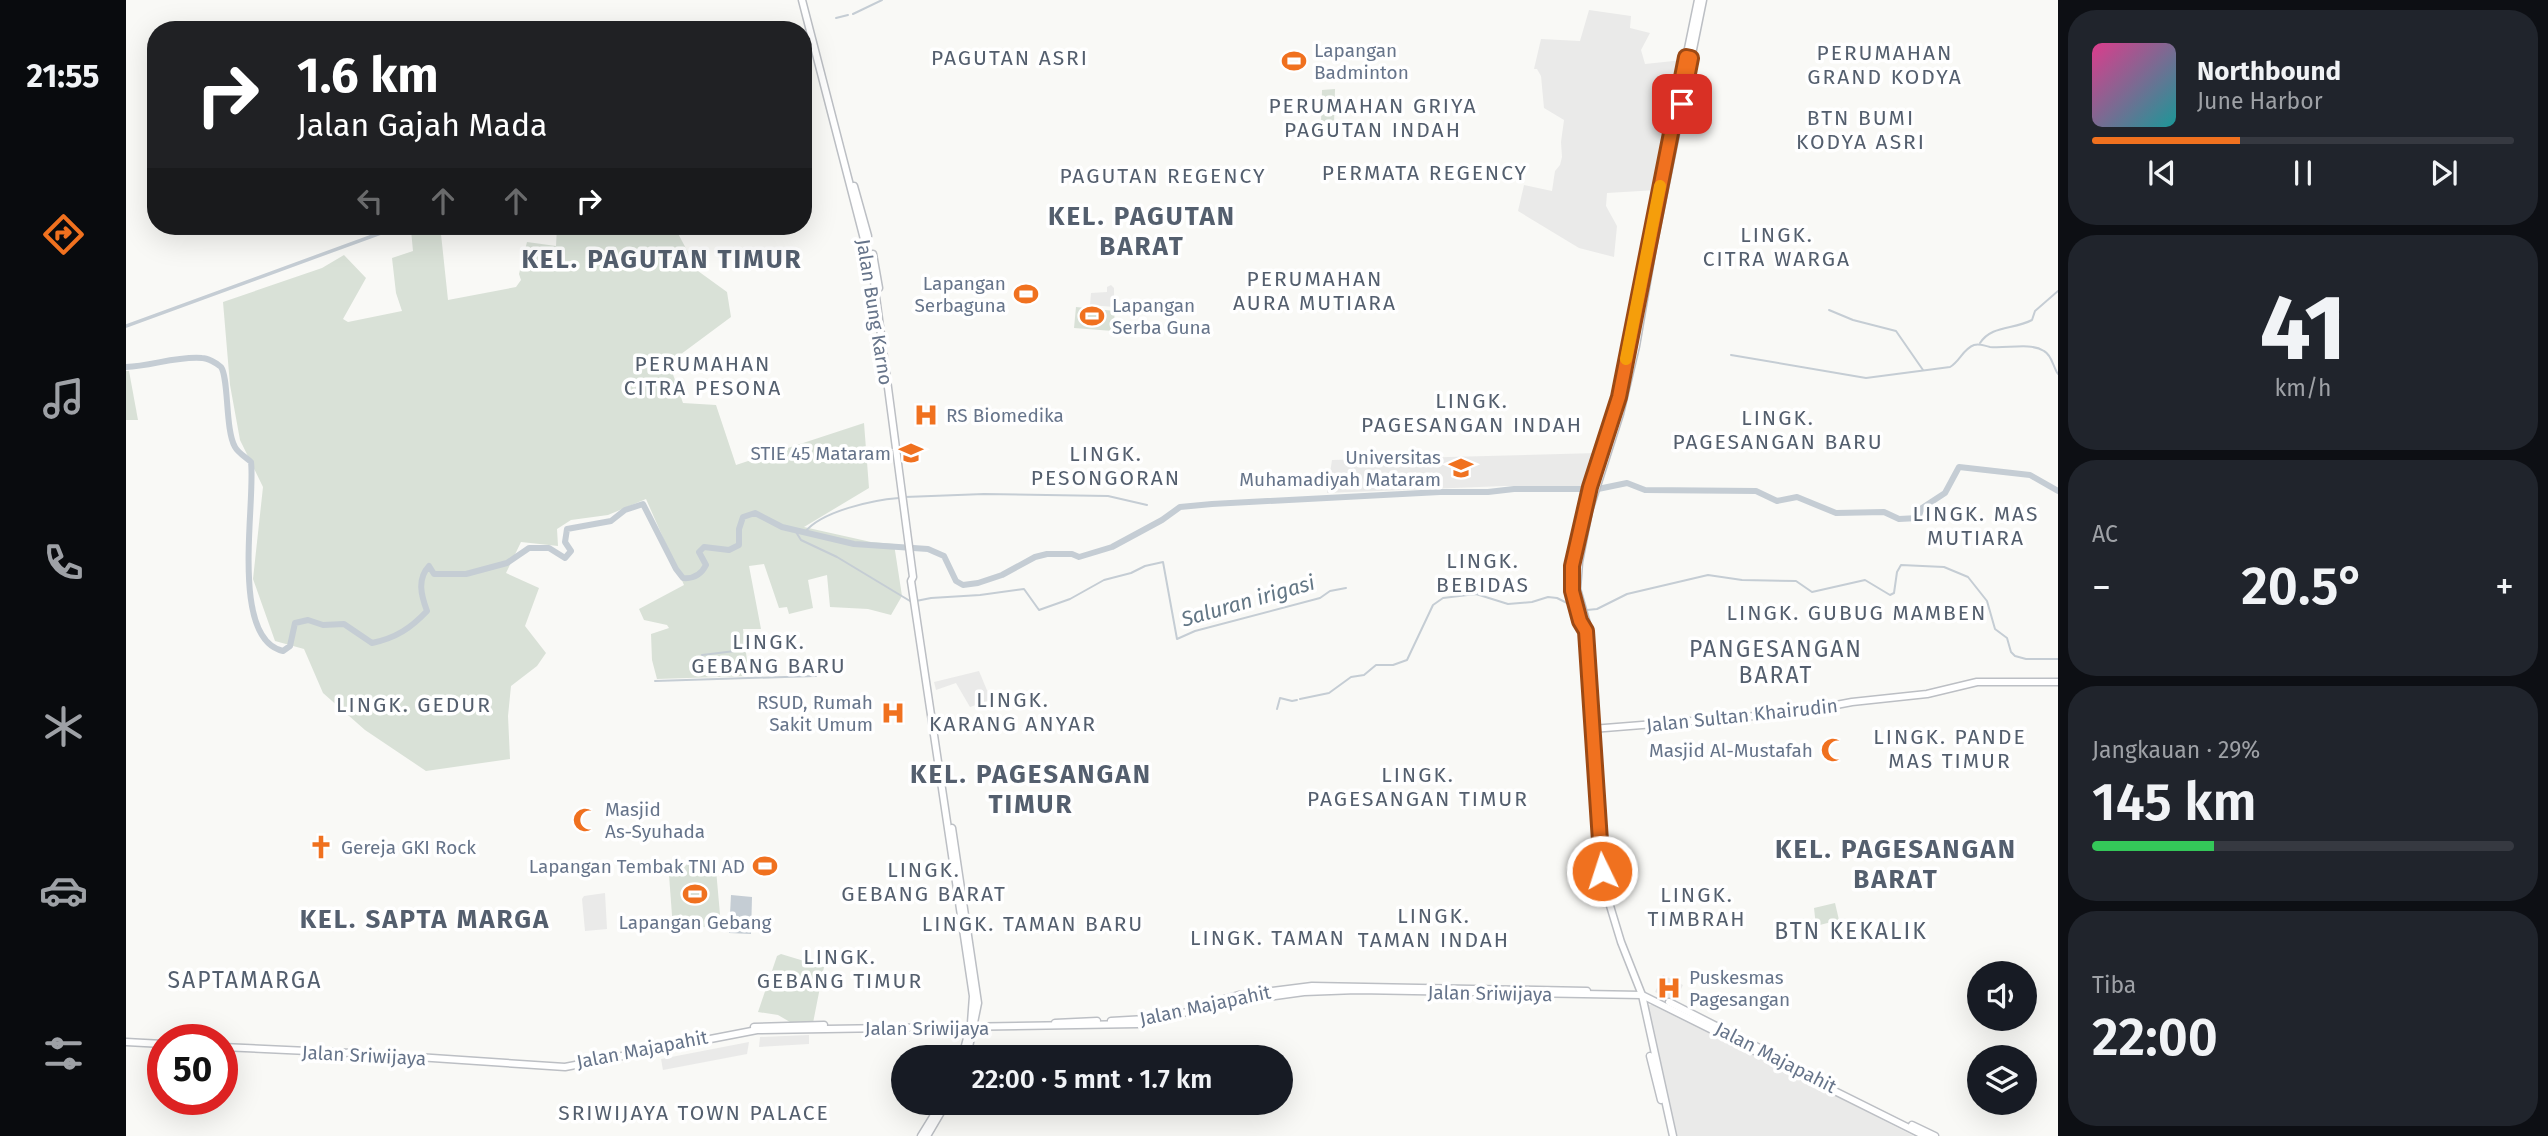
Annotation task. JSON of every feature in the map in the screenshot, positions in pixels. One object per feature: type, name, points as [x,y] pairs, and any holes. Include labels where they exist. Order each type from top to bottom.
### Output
[{"type":"main road","name":"Jalan Bung Karno","points":[[802,0],[808,21]]},
{"type":"main road","points":[[1670,1136],[1639,999],[1609,910],[1604,886],[1586,631],[1577,589],[1576,561],[1593,486],[1624,384],[1700,0]]},
{"type":"main road","name":"Jalan Bung Karno","points":[[812,35],[863,227]]},
{"type":"main road","name":"Jalan Bung Karno","points":[[825,83],[863,227]]},
{"type":"main road","points":[[863,227],[877,272],[883,310],[912,577],[956,876],[978,1003],[968,1045]]},
{"type":"main road","name":"Jalan Sultan Khairudin","points":[[1592,729],[1794,713],[1852,702],[1934,692],[1988,680],[2058,682]]},
{"type":"main road","name":"Jalan Sriwijaya","points":[[825,1027],[1147,1024],[1224,1003],[1293,992],[1461,989],[1639,999]]},
{"type":"main road","name":"Jalan Majapahit","points":[[1639,999],[1651,994],[1925,1136]]},
{"type":"main road","points":[[1639,999],[1659,1002]]},
{"type":"main road","name":"Jalan Majapahit","points":[[1639,999],[1659,1002],[1778,1060]]},
{"type":"main road","name":"Jalan Majapahit","points":[[529,1064],[565,1064],[764,1026],[825,1027]]},
{"type":"main road","points":[[126,1042],[147,1043]]},
{"type":"main road","name":"Jalan Sriwijaya","points":[[238,1048],[529,1064]]},
{"type":"main road","points":[[925,1135],[937,1115]]},
{"type":"main road","name":"Jalan Majapahit","points":[[1895,1119],[1935,1136]]},
{"type":"shaded area","points":[[1589,10],[1631,16],[1630,28],[1650,33],[1641,50],[1645,64],[1683,60],[1657,190],[1607,193],[1606,206],[1617,226],[1614,257],[1579,248],[1518,211],[1524,185],[1552,191],[1555,171],[1562,157],[1564,120],[1544,108],[1541,76],[1537,69],[1534,69],[1541,39],[1580,41]]},
{"type":"shaded area","points":[[1335,89],[1334,123],[1321,123],[1322,90]]},
{"type":"shaded area","points":[[411,235],[441,235],[448,300],[516,287],[521,280],[519,274],[527,242],[556,246],[557,235],[679,235],[698,271],[727,292],[731,317],[669,363],[683,403],[716,405],[736,465],[864,423],[869,488],[804,527],[871,542],[894,544],[902,596],[891,615],[868,609],[830,607],[827,575],[808,580],[813,608],[789,614],[787,607],[779,608],[764,564],[749,566],[761,629],[743,629],[749,676],[657,679],[652,660],[651,634],[669,628],[667,625],[644,620],[639,609],[684,585],[646,499],[608,515],[571,520],[557,529],[558,546],[521,542],[506,573],[539,588],[525,626],[546,653],[537,666],[511,686],[508,716],[510,759],[426,771],[365,730],[323,693],[304,649],[275,641],[253,579],[263,487],[240,440],[230,385],[223,302],[322,268],[344,255],[366,278],[343,319],[348,322],[402,311],[396,293],[392,258],[413,251]]},
{"type":"shaded area","points":[[1111,285],[1114,288],[1114,307],[1090,305],[1091,293],[1107,292],[1107,287]]},
{"type":"shaded area","points":[[1076,307],[1115,311],[1113,331],[1074,328]]},
{"type":"shaded area","points":[[126,371],[129,371],[138,420],[126,420]]},
{"type":"shaded area","name":"Universitas Muhamadiyah Mataram","points":[[1597,453],[1585,486],[1504,486],[1327,493],[1332,460]]},
{"type":"shaded area","points":[[979,671],[991,700],[970,707],[956,683],[936,690],[934,682]]},
{"type":"shaded area","name":"Lapangan Gebang","points":[[715,858],[721,926],[673,929],[668,861]]},
{"type":"shaded area","points":[[605,893],[607,929],[585,931],[582,899],[584,896]]},
{"type":"shaded area","points":[[731,895],[752,897],[751,934],[729,933]]},
{"type":"shaded area","points":[[1835,903],[1839,920],[1816,926],[1814,908]]},
{"type":"shaded area","points":[[781,954],[824,967],[813,1023],[790,1022],[778,1015],[758,1012],[777,956]]},
{"type":"shaded area","name":"Puskesmas Pagesangan","points":[[1663,975],[1683,985],[1675,1001],[1655,992]]},
{"type":"shaded area","points":[[1656,1004],[1914,1136],[1675,1136],[1646,1008]]},
{"type":"shaded area","points":[[809,1035],[809,1044],[759,1047],[760,1037]]},
{"type":"shaded area","points":[[749,1042],[747,1054],[663,1070],[661,1059]]},
{"type":"waterway","points":[[853,14],[882,0]]},
{"type":"waterway","points":[[836,18],[848,15]]},
{"type":"waterway","points":[[126,326],[375,235]]},
{"type":"waterway","points":[[1980,343],[1997,330],[2032,320],[2035,311],[2058,291]]},
{"type":"waterway","points":[[1829,310],[1853,320],[1896,331],[1923,370]]},
{"type":"waterway","points":[[1731,355],[1866,378],[1950,367],[1967,349],[1976,344],[1990,347],[2025,346],[2047,353],[2058,374]]},
{"type":"waterway","points":[[126,367],[192,358],[207,359],[221,367],[232,439],[236,449],[251,462],[250,596],[256,622],[266,641],[283,651],[290,646],[295,623],[308,620],[323,625],[344,624],[372,643],[396,635],[427,611],[421,587],[429,566],[434,574],[466,574],[507,563],[529,548],[549,548],[565,558],[571,551],[565,542],[567,529],[611,521],[625,510],[643,504],[683,578],[697,576],[704,568],[706,565],[699,552],[704,547],[729,550],[739,545],[739,529],[743,517],[755,513],[782,527],[854,544],[928,549],[944,556],[956,581],[963,585],[1002,575],[1035,557],[1047,554],[1072,554],[1079,557],[1112,547],[1180,507],[1212,504],[1514,489],[1598,489],[1627,483],[1645,490],[1756,491],[1777,501],[1797,497],[1836,513],[1884,512],[1899,519],[1918,518],[1922,508],[1945,493],[1959,467],[2030,475],[2058,491]]},
{"type":"waterway","name":"Saluran irigasi","points":[[905,497],[984,494],[1108,496],[1147,505]]},
{"type":"waterway","name":"Saluran irigasi","points":[[805,532],[823,518],[835,513],[862,504],[899,498]]},
{"type":"waterway","name":"Saluran irigasi","points":[[796,532],[801,540],[837,557],[910,601]]},
{"type":"waterway","name":"Saluran irigasi","points":[[916,601],[1024,589],[1039,610],[1070,599],[1104,580],[1163,562],[1177,639],[1195,631],[1320,598],[1330,591],[1346,588]]},
{"type":"waterway","points":[[1587,610],[1597,609],[1627,594],[1708,575],[1742,580],[1796,581],[1812,592],[1865,580],[1890,595],[1894,593],[1897,572],[1901,565],[1944,567],[1968,577],[1987,601],[1995,629],[2007,638],[2015,656],[2026,659],[2058,659]]},
{"type":"waterway","points":[[1300,699],[1329,693],[1351,677],[1364,675],[1376,665],[1393,665],[1407,660],[1433,605],[1443,598],[1476,594],[1508,604],[1532,602],[1548,597],[1571,605]]},
{"type":"waterway","points":[[702,655],[760,648]]},
{"type":"waterway","points":[[655,681],[816,676]]},
{"type":"waterway","points":[[1277,709],[1280,698],[1297,700]]},
{"type":"slow traffic","points":[[1626,359],[1660,186]]},
{"type":"place","name":"Lapangan Badminton","points":[[1294,61]]},
{"type":"place","name":"Lapangan Serbaguna","points":[[1026,294]]},
{"type":"place","name":"Lapangan Serba Guna","points":[[1092,316]]},
{"type":"place","name":"RS Biomedika","points":[[926,415]]},
{"type":"place","name":"STIE 45 Mataram","points":[[911,453]]},
{"type":"place","name":"Universitas Muhamadiyah Mataram","points":[[1461,468]]},
{"type":"place","name":"RSUD, Rumah Sakit Umum","points":[[893,713]]},
{"type":"place","name":"Masjid Al-Mustafah","points":[[1833,750]]},
{"type":"place","name":"Masjid As-Syuhada","points":[[585,820]]},
{"type":"place","name":"Gereja GKI Rock","points":[[321,847]]},
{"type":"place","name":"Lapangan Tembak TNI AD","points":[[765,866]]},
{"type":"place","name":"Lapangan Gebang","points":[[695,894]]},
{"type":"place","name":"Puskesmas Pagesangan","points":[[1669,988]]},
{"type":"district","name":"PAGUTAN ASRI","points":[[1010,58]]},
{"type":"district","name":"PERUMAHAN GRAND KODYA","points":[[1885,65]]},
{"type":"district","name":"PERUMAHAN GRIYA PAGUTAN INDAH","points":[[1373,118]]},
{"type":"district","name":"BTN BUMI KODYA ASRI","points":[[1861,130]]},
{"type":"district","name":"PERMATA REGENCY","points":[[1425,173]]},
{"type":"district","name":"PAGUTAN REGENCY","points":[[1163,176]]},
{"type":"district","name":"KEL. PAGUTAN BARAT","points":[[1142,231]]},
{"type":"district","name":"LINGK. CITRA WARGA","points":[[1777,247]]},
{"type":"district","name":"KEL. PAGUTAN TIMUR","points":[[662,259]]},
{"type":"district","name":"PERUMAHAN AURA MUTIARA","points":[[1315,291]]},
{"type":"district","name":"PERUMAHAN CITRA PESONA","points":[[703,376]]},
{"type":"district","name":"LINGK. PAGESANGAN INDAH","points":[[1472,413]]},
{"type":"district","name":"LINGK. PAGESANGAN BARU","points":[[1778,430]]},
{"type":"district","name":"LINGK. PESONGORAN","points":[[1106,466]]},
{"type":"district","name":"LINGK. MAS MUTIARA","points":[[1976,526]]},
{"type":"district","name":"LINGK. BEBIDAS","points":[[1483,573]]},
{"type":"district","name":"LINGK. GUBUG MAMBEN","points":[[1857,613]]},
{"type":"district","name":"LINGK. GEBANG BARU","points":[[769,654]]},
{"type":"district","name":"PANGESANGAN BARAT","points":[[1776,662]]},
{"type":"district","name":"LINGK. GEDUR","points":[[414,705]]},
{"type":"district","name":"LINGK. KARANG ANYAR","points":[[1013,712]]},
{"type":"district","name":"LINGK. PANDE MAS TIMUR","points":[[1950,749]]},
{"type":"district","name":"LINGK. PAGESANGAN TIMUR","points":[[1418,787]]},
{"type":"district","name":"KEL. PAGESANGAN TIMUR","points":[[1031,789]]},
{"type":"district","name":"KEL. PAGESANGAN BARAT","points":[[1896,864]]},
{"type":"district","name":"LINGK. GEBANG BARAT","points":[[924,882]]},
{"type":"district","name":"LINGK. TIMBRAH","points":[[1697,907]]},
{"type":"district","name":"KEL. SAPTA MARGA","points":[[425,919]]},
{"type":"district","name":"LINGK. TAMAN BARU","points":[[1033,924]]},
{"type":"district","name":"LINGK. TAMAN INDAH","points":[[1434,928]]},
{"type":"district","name":"BTN KEKALIK","points":[[1851,931]]},
{"type":"district","name":"LINGK. TAMAN","points":[[1268,938]]},
{"type":"district","name":"LINGK. GEBANG TIMUR","points":[[840,969]]},
{"type":"district","name":"SAPTAMARGA","points":[[245,980]]},
{"type":"district","name":"SRIWIJAYA TOWN PALACE","points":[[694,1113]]},
{"type":"route","points":[[1602,871],[1586,631],[1580,621],[1572,591],[1572,566],[1590,487],[1619,397],[1686,57],[1691,58],[1682,104]]}]
